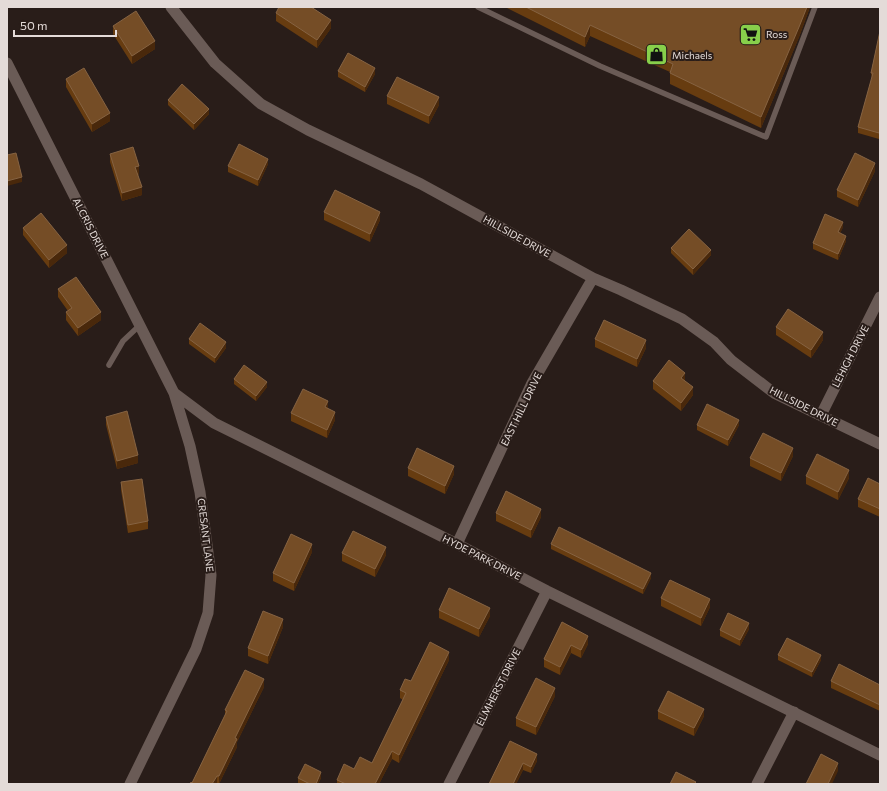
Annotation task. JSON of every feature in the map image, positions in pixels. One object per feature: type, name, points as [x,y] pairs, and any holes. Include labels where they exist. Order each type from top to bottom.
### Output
[{"type":"street","name":"HILLSIDE DRIVE","points":[[171,7],[215,62],[261,104],[308,130],[421,184],[593,278],[682,319],[714,342],[731,360],[774,393],[880,444]]},
{"type":"street","name":"ALCRIS DRIVE","points":[[7,63],[174,393]]},
{"type":"street","name":"EAST HILL DRIVE","points":[[457,544],[532,383],[593,278]]},
{"type":"street","name":"LEHIGH DRIVE","points":[[821,415],[880,297]]},
{"type":"street","name":"HYDE PARK DRIVE","points":[[174,393],[214,423],[457,544],[547,591],[880,754]]},
{"type":"street","name":"CRESANT LANE","points":[[130,784],[196,649],[208,613],[211,575],[200,492],[190,446],[174,393]]},
{"type":"street","name":"ELMHERST DRIVE","points":[[449,784],[547,591]]},
{"type":"street","points":[[757,784],[794,712]]},
{"type":"lane","points":[[478,7],[600,66],[766,137],[814,7]]},
{"type":"lane","points":[[109,365],[123,342],[140,325]]},
{"type":"building","points":[[279,7],[311,7],[331,20],[317,40],[276,13]]},
{"type":"building","points":[[526,7],[807,7],[761,117],[670,73],[673,64],[590,25],[585,37]]},
{"type":"building","points":[[136,11],[155,41],[132,56],[113,26]]},
{"type":"building","points":[[880,31],[879,133],[858,127],[873,73],[871,73]]},
{"type":"building","points":[[348,53],[375,68],[365,87],[338,71]]},
{"type":"building","points":[[84,68],[110,113],[92,124],[66,79]]},
{"type":"building","points":[[397,77],[439,97],[429,116],[387,96]]},
{"type":"building","points":[[182,84],[209,109],[194,124],[168,100]]},
{"type":"building","points":[[239,144],[268,159],[258,180],[228,166]]},
{"type":"building","points":[[133,147],[139,166],[135,167],[142,187],[122,193],[110,154]]},
{"type":"building","points":[[16,153],[22,177],[7,181],[7,155]]},
{"type":"building","points":[[855,153],[875,163],[858,200],[837,190]]},
{"type":"building","points":[[335,190],[380,212],[370,234],[324,212]]},
{"type":"building","points":[[41,213],[67,245],[49,260],[23,228]]},
{"type":"building","points":[[825,214],[843,222],[838,232],[846,236],[838,254],[813,243]]},
{"type":"building","points":[[689,229],[711,250],[693,269],[671,248]]},
{"type":"building","points":[[76,277],[101,312],[78,328],[66,312],[72,308],[58,289]]},
{"type":"building","points":[[788,309],[823,332],[811,350],[776,327]]},
{"type":"building","points":[[604,320],[646,340],[637,359],[595,339]]},
{"type":"building","points":[[200,323],[226,342],[215,358],[189,339]]},
{"type":"building","points":[[669,360],[685,373],[681,378],[693,387],[681,403],[653,381]]},
{"type":"building","points":[[244,365],[267,382],[256,396],[234,379]]},
{"type":"building","points":[[303,389],[328,401],[325,407],[335,412],[327,430],[291,413]]},
{"type":"building","points":[[707,404],[739,420],[728,440],[697,425]]},
{"type":"building","points":[[127,411],[138,455],[117,461],[106,417]]},
{"type":"building","points":[[763,433],[793,448],[781,473],[750,458]]},
{"type":"building","points":[[417,448],[454,466],[445,486],[408,468]]},
{"type":"building","points":[[817,454],[849,470],[838,492],[806,476]]},
{"type":"building","points":[[868,478],[880,484],[880,509],[858,499]]},
{"type":"building","points":[[142,479],[148,521],[128,525],[121,482]]},
{"type":"building","points":[[506,491],[541,509],[531,530],[496,513]]},
{"type":"building","points":[[559,527],[651,573],[643,589],[551,544]]},
{"type":"building","points":[[353,531],[386,547],[375,569],[342,553]]},
{"type":"building","points":[[291,534],[312,544],[294,583],[273,573]]},
{"type":"building","points":[[670,580],[710,599],[701,618],[661,598]]},
{"type":"building","points":[[449,588],[490,608],[479,629],[439,610]]},
{"type":"building","points":[[263,611],[283,619],[268,656],[248,648]]},
{"type":"building","points":[[728,613],[749,623],[740,640],[720,630]]},
{"type":"building","points":[[562,622],[588,636],[581,650],[571,645],[560,667],[544,659]]},
{"type":"building","points":[[787,638],[821,655],[812,672],[778,655]]},
{"type":"building","points":[[430,642],[449,652],[399,755],[392,751],[375,784],[346,784],[337,780],[344,764],[354,769],[360,757],[372,763],[406,693],[400,690],[405,679],[411,681]]},
{"type":"building","points":[[839,664],[880,685],[880,705],[831,681]]},
{"type":"building","points":[[245,670],[264,679],[235,738],[237,739],[219,776],[217,776],[212,784],[190,784],[191,782],[192,783],[227,711],[225,710]]},
{"type":"building","points":[[536,678],[555,688],[536,727],[516,718]]},
{"type":"building","points":[[668,691],[704,709],[694,728],[658,711]]},
{"type":"building","points":[[510,741],[537,754],[531,767],[523,763],[513,784],[489,784]]},
{"type":"building","points":[[821,754],[838,763],[828,784],[806,784]]},
{"type":"building","points":[[305,764],[321,772],[316,784],[310,784],[298,778]]},
{"type":"building","points":[[676,772],[696,782],[694,784],[670,784]]},
{"type":"place","name":"Ross","points":[[750,34]]},
{"type":"place","name":"Michaels","points":[[657,55]]}]
